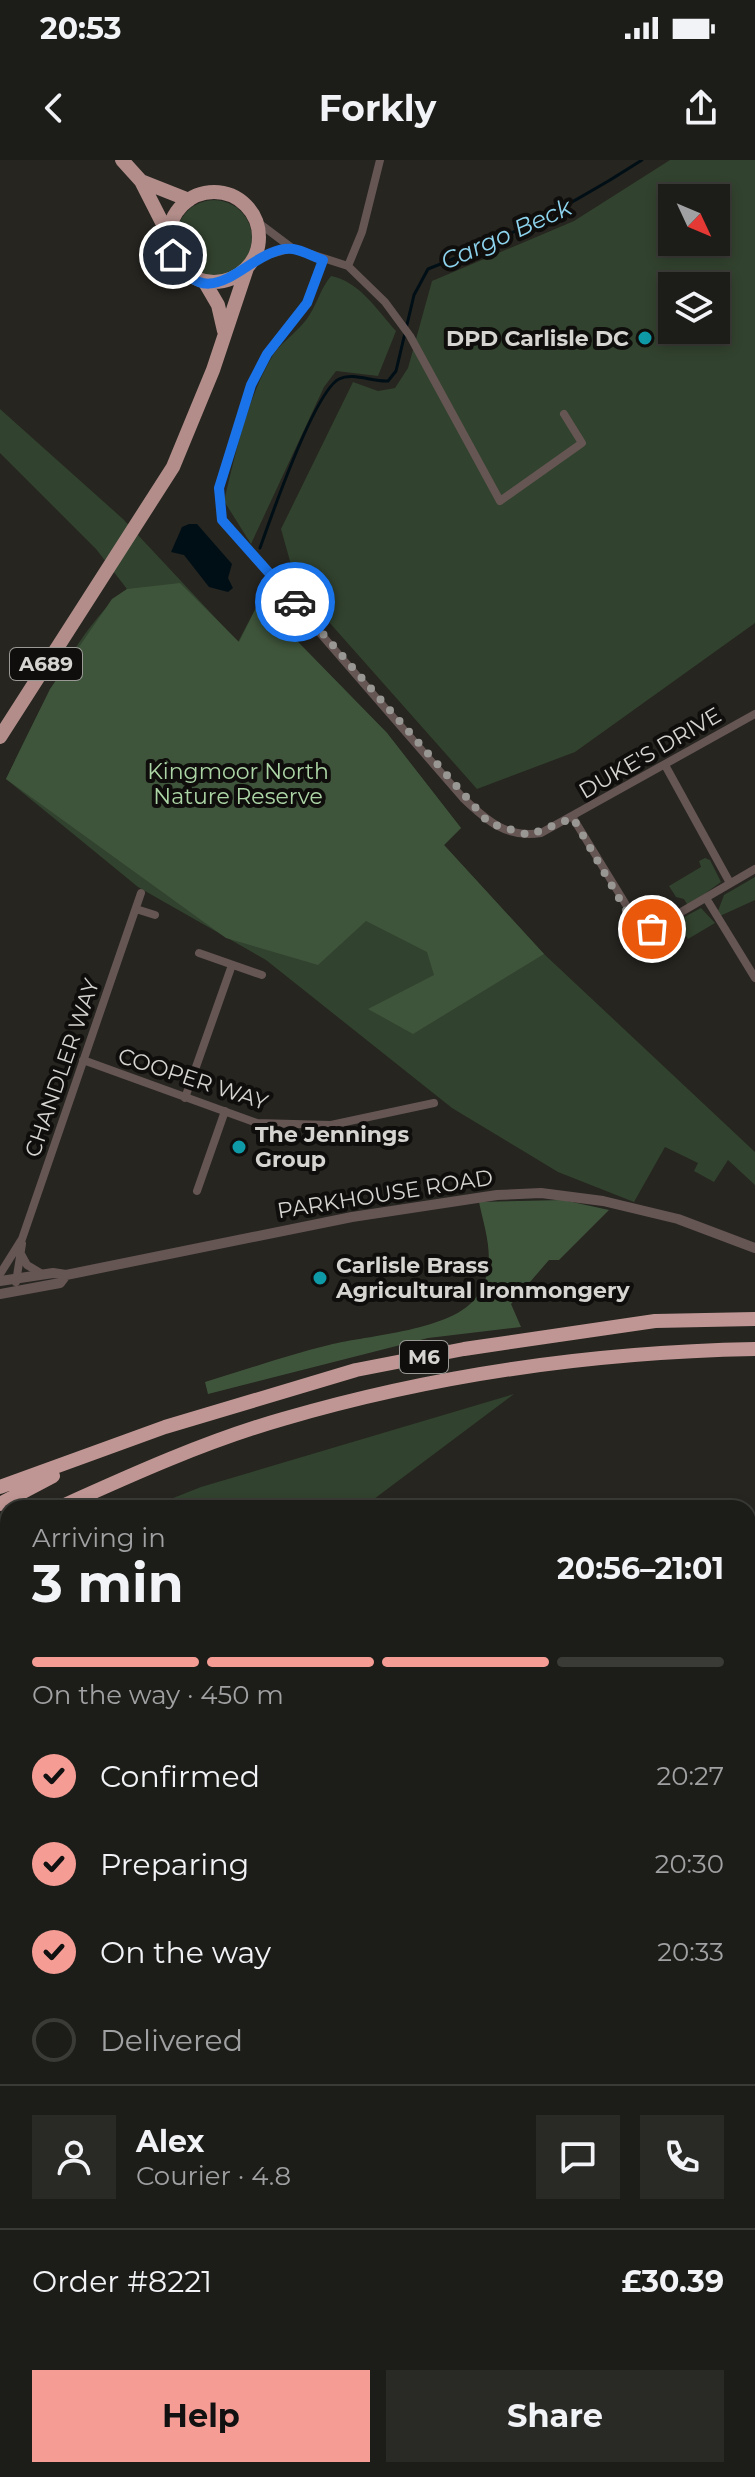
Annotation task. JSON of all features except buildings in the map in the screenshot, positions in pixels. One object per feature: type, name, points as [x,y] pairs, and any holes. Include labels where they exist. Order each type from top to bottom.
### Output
[{"type":"highway","points":[[122,160],[141,181],[169,237],[178,264],[188,274],[204,281],[227,280],[250,264]]},
{"type":"highway","points":[[141,181],[189,200]]},
{"type":"highway","points":[[169,237],[175,216],[189,200],[215,192],[240,200],[256,221]]},
{"type":"highway","name":"A689","points":[[0,737],[173,467],[213,370],[224,331],[250,264],[259,234],[256,221]]},
{"type":"highway","points":[[204,281],[218,305],[224,331]]},
{"type":"highway","name":"M6","points":[[0,1487],[165,1427],[371,1367],[464,1349],[655,1321],[755,1319]]},
{"type":"highway","name":"M6","points":[[76,1500],[150,1466],[281,1419],[429,1383],[543,1363],[670,1351],[755,1349]]},
{"type":"highway","name":"M6","points":[[8,1500],[103,1450]]},
{"type":"highway","name":"M6","points":[[92,1500],[150,1466]]},
{"type":"street","points":[[348,266],[362,232],[380,160]]},
{"type":"street","points":[[256,221],[292,248],[348,266],[399,319],[500,501],[582,443],[564,414]]},
{"type":"street","points":[[250,264],[292,248]]},
{"type":"street","name":"DUKE'S DRIVE","points":[[323,260],[307,303],[267,354],[251,385],[219,488],[222,520],[489,823],[529,835],[573,818],[755,714]]},
{"type":"street","points":[[665,765],[730,883]]},
{"type":"street","points":[[573,818],[639,926],[652,929],[755,869]]},
{"type":"street","name":"CHANDLER WAY","points":[[5,1277],[22,1239],[141,893]]},
{"type":"street","points":[[706,898],[755,978]]},
{"type":"street","points":[[136,909],[155,915]]},
{"type":"street","points":[[199,953],[262,975]]},
{"type":"street","points":[[185,1098],[232,965]]},
{"type":"street","name":"COOPER WAY","points":[[83,1060],[257,1123],[331,1125],[434,1103]]},
{"type":"street","points":[[197,1191],[225,1111]]},
{"type":"street","name":"PARKHOUSE ROAD","points":[[5,1277],[66,1275],[352,1217],[454,1199],[512,1194],[541,1193],[603,1201],[678,1219],[755,1248]]},
{"type":"street","name":"CHANDLER WAY","points":[[5,1277],[21,1253],[22,1239]]},
{"type":"street","points":[[21,1253],[27,1265],[42,1274]]},
{"type":"street","name":"PARKHOUSE ROAD","points":[[0,1294],[60,1283],[66,1275]]},
{"type":"street","name":"CHANDLER WAY","points":[[5,1277],[15,1292]]},
{"type":"green space","points":[[670,160],[755,160],[755,623],[575,752],[477,789],[297,586],[281,529],[353,382],[378,391],[395,388],[408,368],[432,281],[574,221]]},
{"type":"green space","points":[[207,200],[221,200],[235,206],[246,217],[252,238],[249,253],[241,265],[221,276],[207,276],[193,270],[182,259],[176,245],[176,231],[182,217],[193,206]]},
{"type":"green space","points":[[331,276],[359,290],[396,331],[378,376],[336,371],[324,387],[251,544],[224,501],[243,426],[256,389],[273,355],[306,320]]},
{"type":"green space","name":"Kingmoor North Nature Reserve","points":[[0,409],[123,519],[238,642],[259,602],[387,733],[461,828],[444,845],[544,954],[755,1152],[755,1185],[728,1160],[714,1182],[694,1171],[698,1163],[665,1147],[634,1202],[558,1172],[452,1108],[266,960],[138,887],[6,779],[74,650],[109,605],[127,589],[96,549],[0,453]]},
{"type":"green space","name":"Kingmoor North Nature Reserve","points":[[180,583],[239,642],[259,602],[387,733],[461,828],[444,845],[544,954],[413,1034],[368,1009],[434,975],[427,952],[366,921],[318,965],[226,938],[6,779],[50,689],[112,599],[127,589]]},
{"type":"green space","points":[[705,858],[710,860],[721,882],[688,906],[684,899],[676,897],[669,886],[701,867],[699,861]]},
{"type":"green space","points":[[755,877],[755,900],[720,916],[718,911],[724,895]]},
{"type":"green space","points":[[701,908],[715,923],[688,939],[677,921]]},
{"type":"green space","points":[[563,1200],[609,1210],[559,1260],[549,1260],[511,1304],[521,1327],[428,1338],[208,1394],[205,1382],[313,1349],[409,1330],[450,1317],[466,1308],[477,1296],[487,1273],[487,1238],[479,1202]]},
{"type":"green space","points":[[514,1394],[373,1500],[168,1500],[201,1487]]},
{"type":"shaded area","points":[[197,524],[232,564],[228,578],[233,588],[228,592],[209,587],[184,555],[171,552],[182,527]]},
{"type":"waterway","name":"Cargo Beck","points":[[260,548],[294,457],[329,389],[344,377],[388,381],[396,371],[414,295],[428,269],[538,220],[642,160]]},
{"type":"way so far","points":[[295,602],[463,798],[489,823],[529,835],[541,833],[573,818],[631,919],[639,926],[652,929]]},
{"type":"place","name":"DPD Carlisle DC","points":[[645,338]]},
{"type":"place","name":"The Jennings Group","points":[[239,1147]]},
{"type":"place","name":"Carlisle Brass Agricultural Ironmongery","points":[[320,1278]]},
{"type":"route","points":[[173,255],[192,277],[216,282],[238,276],[254,259],[265,254],[292,248],[323,260],[307,303],[267,354],[251,385],[219,488],[222,520],[295,602]]}]
